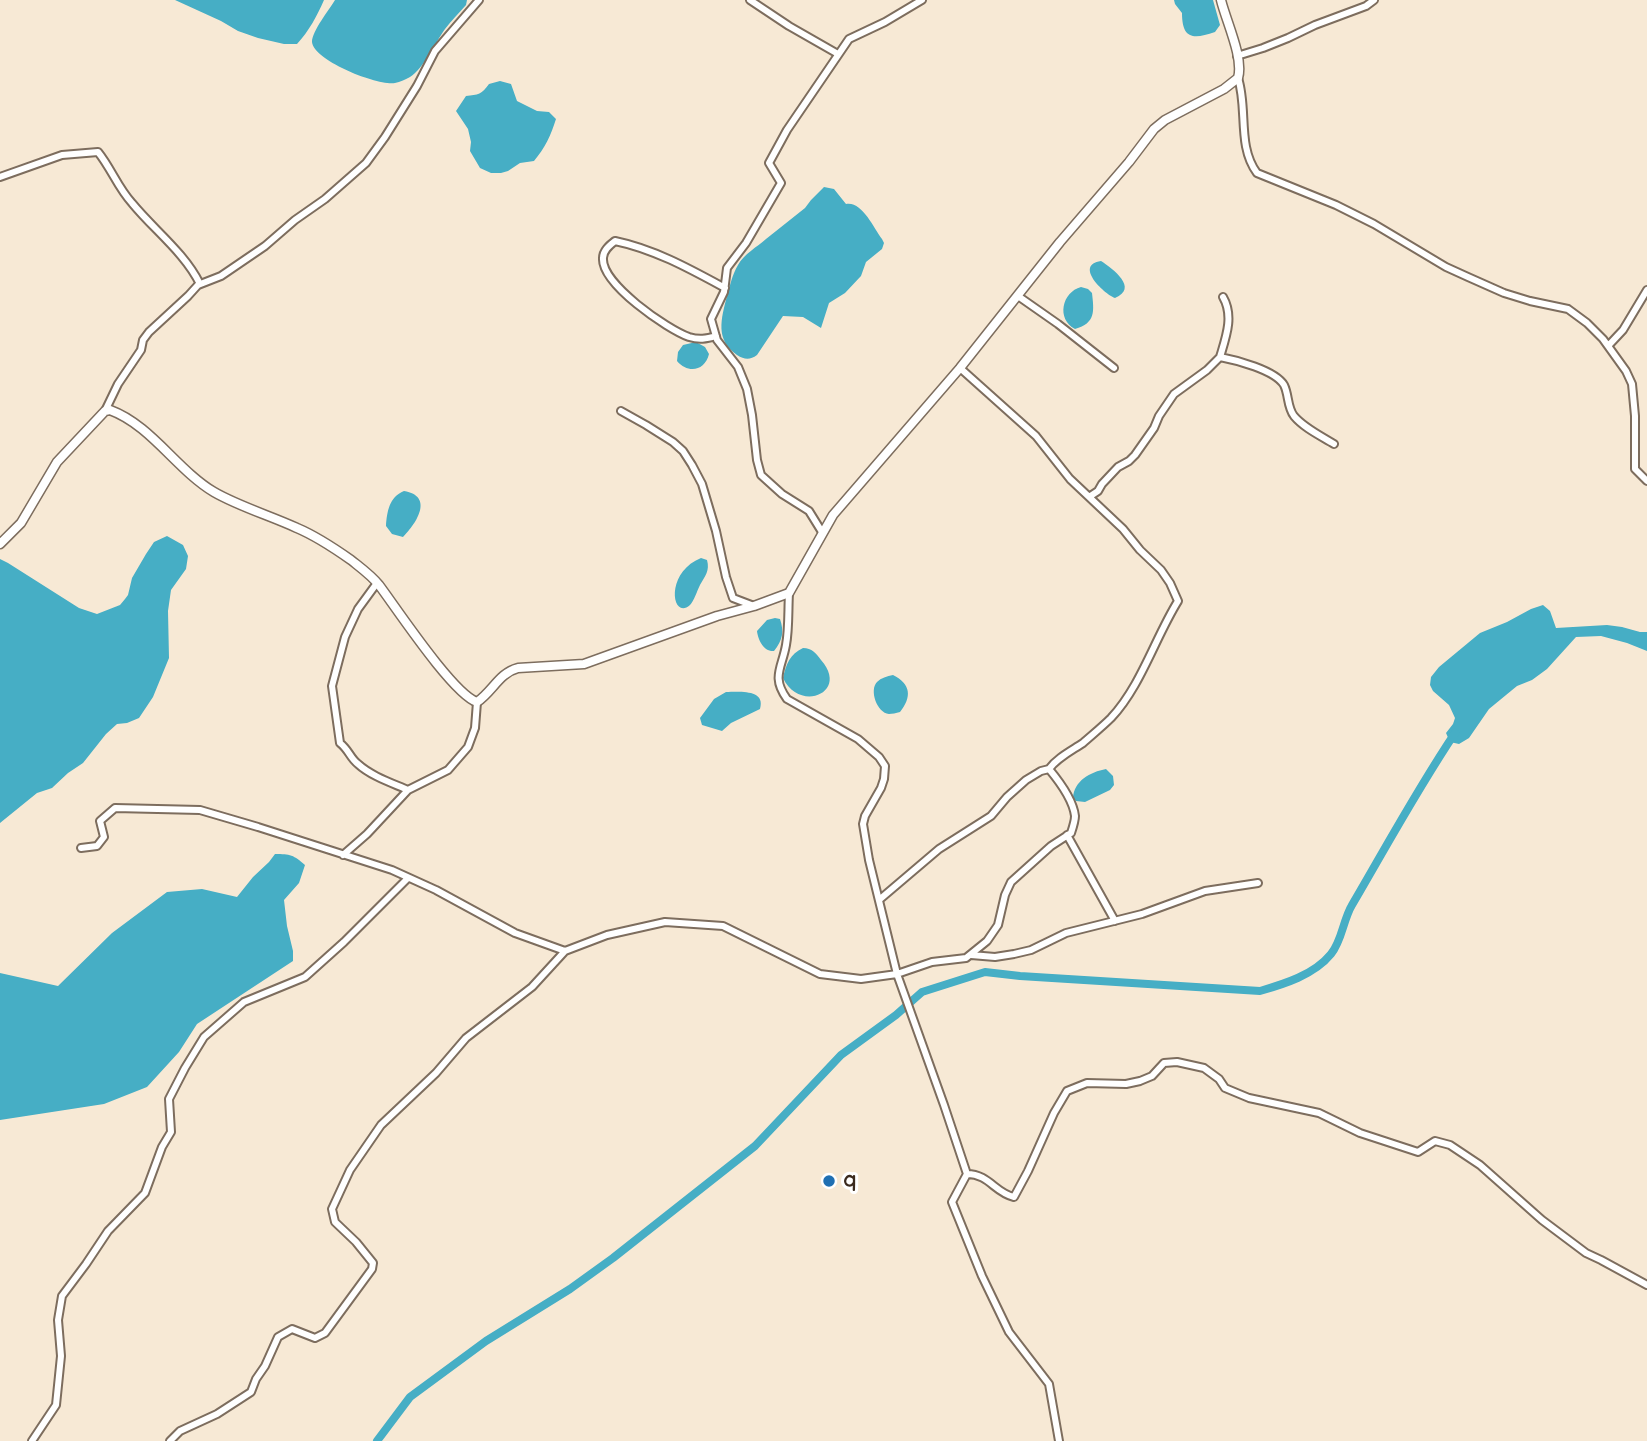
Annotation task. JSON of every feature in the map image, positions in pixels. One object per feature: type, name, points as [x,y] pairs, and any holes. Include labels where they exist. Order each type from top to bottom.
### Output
[{"type":"street","points":[[0,544],[21,523],[57,462],[106,411],[118,384],[141,350],[143,340],[149,332],[200,284],[221,276],[265,246],[366,163],[417,86],[435,51],[479,0]]},
{"type":"street","points":[[750,0],[838,54]]},
{"type":"street","points":[[822,533],[809,511],[782,494],[761,475],[747,389],[738,367],[717,340],[711,319],[725,288],[727,268],[746,243],[781,183],[769,163],[787,130],[849,39],[922,0]]},
{"type":"street","points":[[1221,0],[1240,66],[1238,78],[1242,93],[1246,147],[1250,163],[1257,173],[1336,205],[1385,230],[1446,267],[1504,293],[1569,309],[1587,323],[1608,346],[1632,384],[1635,469],[1647,481]]},
{"type":"street","points":[[1237,56],[1366,6],[1374,0]]},
{"type":"street","points":[[1059,1441],[1049,1384],[1009,1332],[982,1276],[952,1202],[967,1174],[897,974],[869,860],[863,824],[864,816],[884,779],[885,766],[879,757],[858,739],[787,699],[780,690],[778,678],[786,644],[789,593],[833,514],[960,368],[1154,129],[1165,120],[1224,89],[1238,78]]},
{"type":"street","points":[[0,177],[62,155],[98,152],[131,203],[161,232],[200,284]]},
{"type":"street","points":[[716,336],[706,339],[687,336],[663,322],[624,294],[607,274],[603,258],[606,249],[615,240],[635,244],[725,288]]},
{"type":"street","points":[[1608,346],[1623,330],[1647,290]]},
{"type":"street","points":[[1018,296],[1114,368]]},
{"type":"street","points":[[1089,497],[1098,491],[1118,467],[1135,455],[1174,394],[1220,357],[1230,316],[1223,297]]},
{"type":"street","points":[[1220,357],[1247,364],[1277,377],[1284,386],[1292,414],[1334,444]]},
{"type":"street","points":[[879,900],[939,849],[990,816],[1026,780],[1049,769],[1111,717],[1125,699],[1178,601],[1161,570],[1140,550],[1123,528],[1070,479],[1037,436],[960,368]]},
{"type":"street","points":[[106,411],[115,412],[136,426],[214,492],[300,529],[333,547],[366,571],[450,678],[467,696],[477,702]]},
{"type":"street","points":[[621,411],[673,442],[692,465],[702,484],[733,598],[754,606]]},
{"type":"street","points":[[377,583],[358,609],[345,637],[332,686],[337,730],[340,743],[348,749],[355,762],[408,790]]},
{"type":"street","points":[[477,702],[511,670],[584,664],[789,593]]},
{"type":"street","points":[[343,855],[367,834],[408,790],[448,770],[468,747],[475,728],[477,702]]},
{"type":"street","points":[[170,1441],[180,1431],[217,1414],[250,1391],[265,1367],[278,1337],[292,1329],[315,1338],[325,1332],[373,1269],[373,1263],[335,1222],[333,1216],[332,1209],[350,1170],[381,1125],[436,1073],[466,1038],[532,987],[565,951],[607,935],[665,922],[723,926],[820,974],[861,979],[897,974],[932,962],[966,958],[988,941],[998,925],[1011,882],[1051,846],[1071,833],[1075,818],[1072,805],[1049,769]]},
{"type":"street","points":[[81,848],[97,846],[104,837],[100,821],[115,808],[200,810],[392,870],[436,890],[515,933],[565,951]]},
{"type":"street","points":[[1068,835],[1115,920]]},
{"type":"street","points":[[32,1441],[56,1405],[61,1356],[58,1320],[62,1296],[108,1231],[145,1192],[162,1147],[171,1132],[169,1099],[204,1037],[244,1002],[305,976],[344,942],[408,878]]},
{"type":"street","points":[[971,955],[995,957],[1031,950],[1066,933],[1142,914],[1205,891],[1258,883]]},
{"type":"street","points":[[967,1174],[981,1176],[1006,1195],[1014,1197],[1067,1091],[1087,1083],[1126,1084],[1140,1081],[1152,1076],[1164,1063],[1178,1062],[1204,1068],[1219,1079],[1225,1088],[1249,1098],[1319,1113],[1360,1133],[1418,1152],[1434,1141],[1450,1146],[1480,1165],[1542,1220],[1586,1253],[1647,1285]]},
{"type":"water","points":[[175,0],[324,0],[297,44],[284,44],[238,31]]},
{"type":"water","points":[[335,0],[467,0],[420,68],[410,77],[387,83],[348,71],[323,57],[315,49],[312,42],[315,32]]},
{"type":"water","points":[[1174,0],[1213,0],[1220,25],[1215,32],[1201,36],[1187,33],[1182,13]]},
{"type":"water","points":[[500,81],[511,84],[517,101],[537,111],[549,112],[556,119],[547,141],[534,161],[520,163],[501,173],[491,173],[480,168],[470,151],[468,129],[456,111],[466,96],[479,93],[489,84]]},
{"type":"water","points":[[824,187],[834,189],[846,204],[852,204],[862,211],[882,239],[882,249],[866,262],[861,276],[845,293],[829,303],[821,328],[803,317],[783,316],[757,355],[747,359],[740,357],[725,343],[722,328],[725,305],[736,269],[747,254],[805,208]]},
{"type":"water","points":[[1101,261],[1117,274],[1124,284],[1122,294],[1115,298],[1098,285],[1090,273],[1093,264]]},
{"type":"water","points":[[1081,287],[1092,293],[1093,311],[1087,323],[1075,329],[1065,319],[1064,306],[1069,294]]},
{"type":"water","points":[[696,342],[705,347],[709,354],[707,360],[696,369],[686,368],[677,361],[678,352],[683,345]]},
{"type":"water","points":[[404,491],[413,494],[421,504],[417,518],[403,537],[392,534],[386,526],[392,501]]},
{"type":"water","points":[[167,536],[183,545],[188,556],[186,569],[171,590],[168,611],[169,658],[153,697],[139,718],[117,724],[83,763],[52,788],[37,793],[0,823],[0,559],[79,608],[97,614],[120,605],[128,595],[132,578],[154,542]]},
{"type":"water","points":[[701,558],[707,560],[706,573],[690,605],[679,607],[675,593],[681,574]]},
{"type":"water","points":[[1543,605],[1550,611],[1556,628],[1607,625],[1647,632],[1647,651],[1601,636],[1576,637],[1547,669],[1532,680],[1517,686],[1489,709],[1469,738],[1459,744],[1450,742],[1446,733],[1455,718],[1449,705],[1433,691],[1430,685],[1431,677],[1480,633]]},
{"type":"water","points":[[780,619],[782,635],[774,651],[770,651],[762,645],[757,631],[767,620]]},
{"type":"water","points":[[803,648],[815,653],[828,672],[830,682],[819,694],[800,695],[790,689],[783,678],[789,660]]},
{"type":"water","points":[[893,675],[903,682],[908,696],[900,712],[889,714],[878,706],[874,690],[884,677]]},
{"type":"water","points":[[726,692],[755,695],[761,703],[760,709],[731,723],[722,731],[702,725],[700,718],[714,699]]},
{"type":"water","points":[[1106,769],[1113,776],[1114,785],[1110,790],[1085,802],[1073,798],[1076,787],[1084,778]]},
{"type":"water","points":[[275,854],[292,856],[305,865],[299,883],[284,900],[293,961],[197,1024],[179,1052],[147,1087],[104,1104],[0,1120],[0,973],[58,986],[112,933],[167,892],[202,889],[237,897]]},
{"type":"waterway","points":[[377,1441],[410,1397],[486,1341],[570,1289],[613,1258],[755,1146],[841,1055],[896,1015],[922,992],[985,972],[1260,991],[1289,982],[1316,968],[1335,949],[1352,905],[1455,733]]},
{"type":"place","name":"q","points":[[829,1181]]}]
